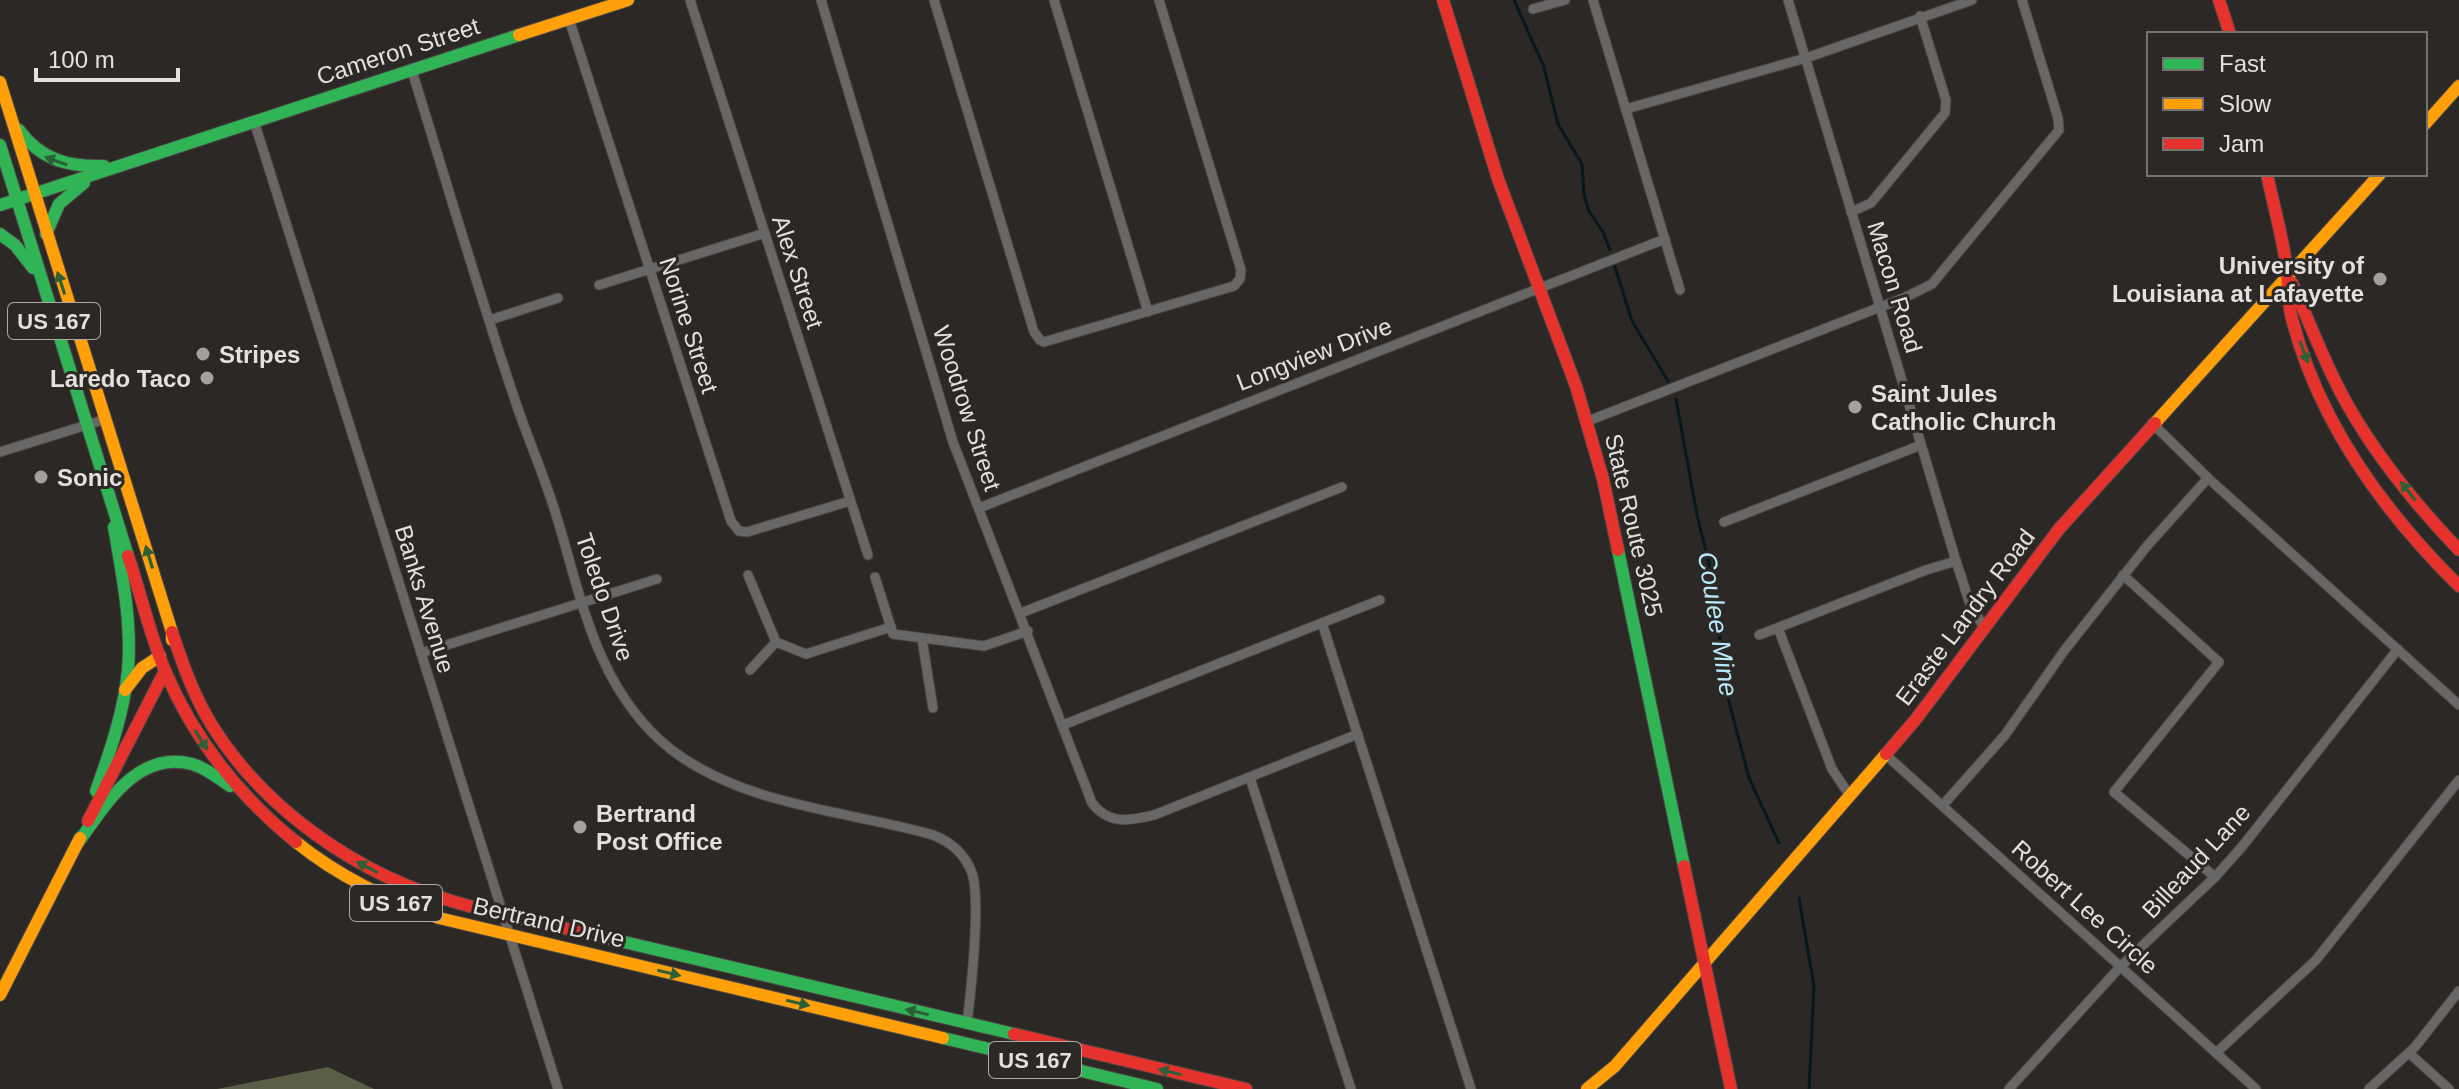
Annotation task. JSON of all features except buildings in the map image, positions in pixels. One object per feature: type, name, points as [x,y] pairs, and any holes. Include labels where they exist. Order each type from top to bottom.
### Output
[{"type":"main road","name":"Cameron Street","points":[[0,205],[628,0]]},
{"type":"main road","name":"State Route 3025","points":[[1443,0],[1498,179],[1588,421],[1615,530],[1730,1082]]},
{"type":"main road","points":[[2219,0],[2229,32]]},
{"type":"main road","name":"US 167","points":[[0,82],[45,235],[172,632],[170,655]]},
{"type":"main road","points":[[2427,122],[2459,86]]},
{"type":"main road","points":[[9,113],[35,151],[56,163],[72,167],[125,164]]},
{"type":"main road","name":"US 167","points":[[0,145],[109,496]]},
{"type":"main road","points":[[0,157],[0,169]]},
{"type":"main road","points":[[45,235],[53,209],[59,202],[98,174]]},
{"type":"main road","points":[[2267,176],[2289,277],[2294,324],[2322,397],[2347,447],[2379,495],[2405,529],[2459,586]]},
{"type":"main road","name":"Eraste Landry Road","points":[[1587,1089],[1615,1066],[1886,755],[1954,671],[2059,529],[2378,176]]},
{"type":"main road","points":[[0,234],[15,245],[39,275]]},
{"type":"main road","points":[[2289,277],[2339,389],[2369,441],[2459,550]]},
{"type":"main road","points":[[77,844],[107,758],[128,666],[129,628],[109,496]]},
{"type":"main road","name":"Bertrand Drive","points":[[109,496],[170,655],[234,758],[261,789],[307,829],[364,866],[412,888],[504,914],[1246,1089]]},
{"type":"main road","points":[[124,691],[142,668],[170,655]]},
{"type":"main road","name":"Bertrand Drive","points":[[170,655],[165,671],[199,737],[243,794],[275,828],[357,884],[421,912],[510,935],[1157,1089]]},
{"type":"main road","points":[[0,995],[165,671]]},
{"type":"main road","points":[[77,844],[135,773],[158,763],[192,764],[243,794]]},
{"type":"street","name":"Alex Street","points":[[690,0],[868,555]]},
{"type":"street","name":"Woodrow Street","points":[[821,0],[953,442],[1092,803],[1105,817],[1124,821],[1154,815],[1250,778]]},
{"type":"street","points":[[934,0],[1034,332],[1040,340],[1050,341],[1234,286],[1240,279],[1241,270],[1159,0]]},
{"type":"street","points":[[1054,0],[1148,312]]},
{"type":"street","points":[[1533,9],[1565,0]]},
{"type":"street","points":[[1593,0],[1680,290]]},
{"type":"street","name":"Macon Road","points":[[1788,0],[1956,561],[1969,601],[1984,628]]},
{"type":"street","points":[[1626,109],[1806,58],[1972,0]]},
{"type":"street","points":[[1588,421],[1932,284],[2059,130],[2022,0]]},
{"type":"street","points":[[1851,212],[1871,203],[1945,113],[1946,100],[1920,16]]},
{"type":"street","name":"Norine Street","points":[[569,19],[731,521],[736,528],[747,532],[850,501]]},
{"type":"street","name":"Toledo Drive","points":[[412,71],[514,399],[552,502],[602,659],[622,694],[644,724],[681,756],[716,777],[750,791],[944,839],[960,852],[972,874],[976,898],[967,1023]]},
{"type":"street","name":"Banks Avenue","points":[[254,121],[558,1089]]},
{"type":"street","points":[[599,285],[765,233]]},
{"type":"street","name":"Longview Drive","points":[[979,508],[1665,239]]},
{"type":"street","points":[[490,320],[558,298]]},
{"type":"street","points":[[0,452],[106,419]]},
{"type":"street","points":[[2152,423],[2208,478],[2459,705]]},
{"type":"street","points":[[1724,522],[1921,445]]},
{"type":"street","points":[[1943,805],[2005,735],[2123,575],[2208,478]]},
{"type":"street","points":[[1021,613],[1342,487]]},
{"type":"street","points":[[1759,635],[1956,561]]},
{"type":"street","points":[[748,575],[776,642],[806,654],[891,627]]},
{"type":"street","points":[[2123,575],[2219,662],[2114,792],[2215,877]]},
{"type":"street","points":[[875,577],[893,634],[984,646],[1028,631]]},
{"type":"street","points":[[421,653],[657,579]]},
{"type":"street","points":[[1063,725],[1380,600]]},
{"type":"street","points":[[1322,623],[1471,1089]]},
{"type":"street","points":[[1778,628],[1832,769],[1850,796]]},
{"type":"street","points":[[922,639],[933,708]]},
{"type":"street","points":[[750,670],[776,642]]},
{"type":"street","name":"Billeaud Lane","points":[[2009,1089],[2121,966],[2215,877],[2241,848],[2398,649]]},
{"type":"street","points":[[1351,1089],[1250,778],[1358,734]]},
{"type":"street","name":"Robert Lee Circle","points":[[1886,755],[2256,1089]]},
{"type":"street","points":[[2216,1053],[2323,953],[2459,780]]},
{"type":"street","points":[[2369,1089],[2409,1053],[2459,991]]},
{"type":"street","points":[[2409,1053],[2449,1089]]},
{"type":"street","points":[[1104,1076],[1111,1058]]},
{"type":"green space","points":[[328,1067],[374,1089],[217,1089]]},
{"type":"waterway","name":"Coulee Mine","points":[[1514,0],[1544,67],[1558,124],[1582,164],[1584,195],[1589,211],[1610,250]]},
{"type":"waterway","name":"Coulee Mine","points":[[1615,267],[1632,321],[1668,381]]},
{"type":"waterway","name":"Coulee Mine","points":[[1676,399],[1697,515],[1714,584],[1725,686],[1749,778],[1779,843]]},
{"type":"waterway","name":"Coulee Mine","points":[[1799,898],[1814,986],[1809,1089]]},
{"type":"traffic: fast","points":[[0,205],[519,35]]},
{"type":"traffic: fast","points":[[19,130],[36,148],[56,160],[104,166]]},
{"type":"traffic: fast","points":[[0,145],[128,556]]},
{"type":"traffic: fast","points":[[46,234],[59,204],[84,183]]},
{"type":"traffic: fast","points":[[0,234],[15,245],[33,268]]},
{"type":"traffic: fast","points":[[96,791],[120,716],[128,670],[127,616],[114,527]]},
{"type":"traffic: fast","points":[[1618,550],[1684,866]]},
{"type":"traffic: fast","points":[[77,844],[124,784],[154,765],[172,762],[192,764],[230,786]]},
{"type":"traffic: fast","points":[[586,933],[1014,1034]]},
{"type":"traffic: fast","points":[[943,1038],[1157,1089]]},
{"type":"traffic: slow","points":[[519,35],[628,0]]},
{"type":"traffic: slow","points":[[0,82],[172,640]]},
{"type":"traffic: slow","points":[[2427,122],[2459,86]]},
{"type":"traffic: slow","points":[[2155,423],[2378,176]]},
{"type":"traffic: slow","points":[[125,690],[142,668],[160,656]]},
{"type":"traffic: slow","points":[[1587,1089],[1615,1066],[1886,754]]},
{"type":"traffic: slow","points":[[0,995],[80,838]]},
{"type":"traffic: slow","points":[[296,842],[364,886],[439,918],[943,1038]]},
{"type":"traffic: jam","points":[[1443,0],[1498,179],[1576,386],[1603,479],[1618,550]]},
{"type":"traffic: jam","points":[[2219,0],[2229,32]]},
{"type":"traffic: jam","points":[[2267,176],[2284,253],[2292,319],[2319,394],[2337,430],[2380,496],[2431,558],[2459,586]]},
{"type":"traffic: jam","points":[[2292,283],[2333,378],[2365,434],[2409,494],[2459,550]]},
{"type":"traffic: jam","points":[[1886,754],[1916,719],[2059,529],[2155,423]]},
{"type":"traffic: jam","points":[[128,556],[160,659],[190,721],[238,786],[296,842]]},
{"type":"traffic: jam","points":[[172,632],[200,704],[235,758],[260,786],[318,836],[385,876],[420,890],[487,911],[586,933]]},
{"type":"traffic: jam","points":[[88,821],[165,671]]},
{"type":"traffic: jam","points":[[1684,866],[1731,1089]]},
{"type":"traffic: jam","points":[[1014,1034],[1246,1089]]},
{"type":"place","name":"University of Louisiana at Lafayette","points":[[2380,279]]},
{"type":"place","name":"Stripes","points":[[203,354]]},
{"type":"place","name":"Laredo Taco","points":[[207,378]]},
{"type":"place","name":"Saint Jules Catholic Church","points":[[1855,407]]},
{"type":"place","name":"Sonic","points":[[41,477]]},
{"type":"place","name":"Bertrand Post Office","points":[[580,827]]}]
